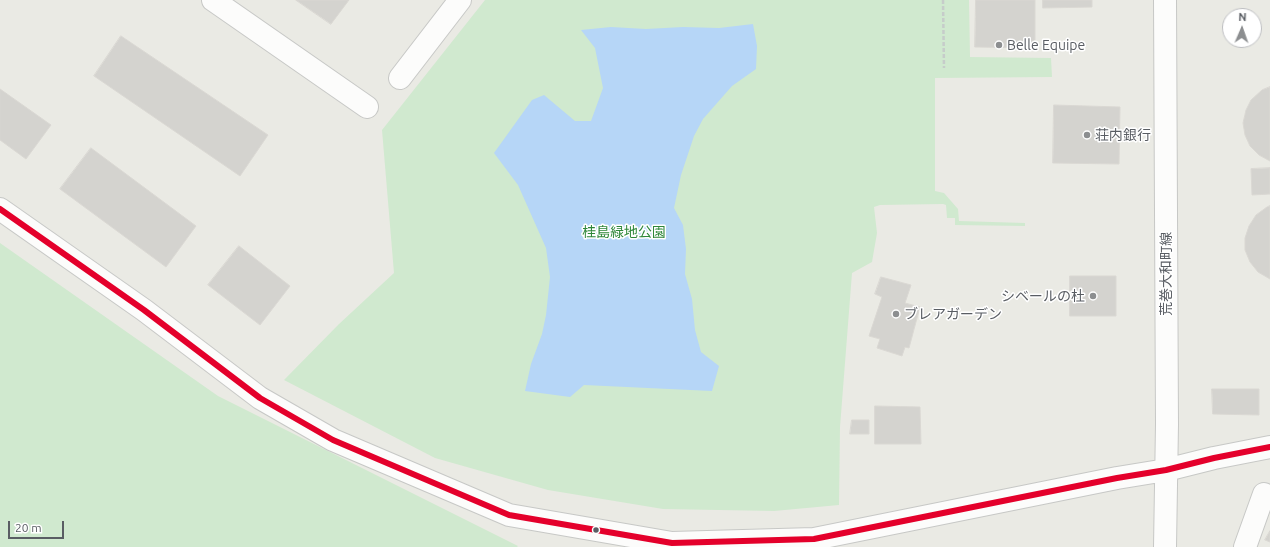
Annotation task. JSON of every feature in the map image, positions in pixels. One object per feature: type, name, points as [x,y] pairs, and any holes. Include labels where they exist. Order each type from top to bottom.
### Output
[{"type":"street","points":[[213,0],[367,107]]},
{"type":"street","points":[[400,78],[460,0]]},
{"type":"street","name":"荒巻大和町線","points":[[1165,0],[1167,416],[1165,547]]},
{"type":"street","points":[[0,209],[144,310],[260,398],[333,440],[509,515],[672,543],[742,544],[814,540],[1117,478],[1166,470],[1214,458],[1270,447]]},
{"type":"street","points":[[1245,547],[1264,494]]},
{"type":"path","points":[[943,0],[944,68]]},
{"type":"green space","name":"桂島緑地公園","points":[[485,0],[969,0],[970,57],[1051,58],[1052,77],[935,78],[935,191],[944,193],[958,209],[959,221],[1025,223],[1025,226],[955,225],[955,218],[947,218],[946,205],[943,204],[880,205],[874,207],[877,233],[872,262],[852,273],[840,427],[839,505],[774,511],[663,509],[548,490],[435,458],[284,380],[339,324],[394,273],[382,130]]},
{"type":"green space","points":[[0,243],[218,396],[518,546],[0,547]]},
{"type":"water","points":[[753,24],[757,46],[756,69],[732,86],[703,119],[694,136],[681,175],[674,208],[683,225],[686,249],[685,274],[692,299],[695,330],[701,352],[719,366],[712,391],[584,385],[570,397],[525,391],[531,364],[542,334],[546,315],[550,277],[546,248],[518,185],[494,153],[532,100],[544,95],[575,121],[591,121],[603,88],[595,48],[581,30],[611,27],[646,29],[683,27],[719,28]]},
{"type":"building","points":[[296,0],[349,0],[331,24]]},
{"type":"building","points":[[976,0],[1035,0],[1035,48],[975,47]]},
{"type":"building","points":[[1043,0],[1092,0],[1092,7],[1043,8]]},
{"type":"building","points":[[121,36],[268,135],[240,176],[94,76]]},
{"type":"building","points":[[1270,87],[1270,161],[1259,155],[1250,146],[1245,135],[1243,123],[1246,110],[1251,100],[1262,90]]},
{"type":"building","points":[[0,89],[51,125],[26,159],[0,140]]},
{"type":"building","name":"荘内銀行","points":[[1054,105],[1120,107],[1119,164],[1053,163]]},
{"type":"building","points":[[91,148],[196,226],[166,267],[60,189]]},
{"type":"building","points":[[1270,168],[1270,194],[1252,195],[1251,169]]},
{"type":"building","points":[[1270,206],[1270,279],[1258,272],[1250,262],[1245,250],[1245,238],[1249,226],[1256,215]]},
{"type":"building","points":[[239,246],[290,286],[260,325],[208,285]]},
{"type":"building","name":"シベールの杜","points":[[1070,276],[1116,276],[1116,316],[1070,316]]},
{"type":"building","points":[[881,277],[911,285],[905,303],[920,307],[909,348],[905,347],[902,356],[877,348],[880,339],[869,336],[882,297],[875,294]]},
{"type":"building","points":[[1212,389],[1259,389],[1259,415],[1213,414]]},
{"type":"building","points":[[875,406],[920,407],[921,444],[875,444]]},
{"type":"building","points":[[852,420],[869,420],[869,434],[850,434]]},
{"type":"building","points":[[1270,531],[1270,542],[1265,540]]},
{"type":"transit line","points":[[0,209],[144,310],[260,398],[333,440],[509,515],[672,543],[814,539],[1117,478],[1166,470],[1214,458],[1270,447]]},
{"type":"place","name":"Belle Equipe","points":[[999,45]]},
{"type":"place","name":"荘内銀行","points":[[1087,135]]},
{"type":"place","name":"シベールの杜","points":[[1093,296]]},
{"type":"place","name":"ブレアガーデン","points":[[896,314]]}]
